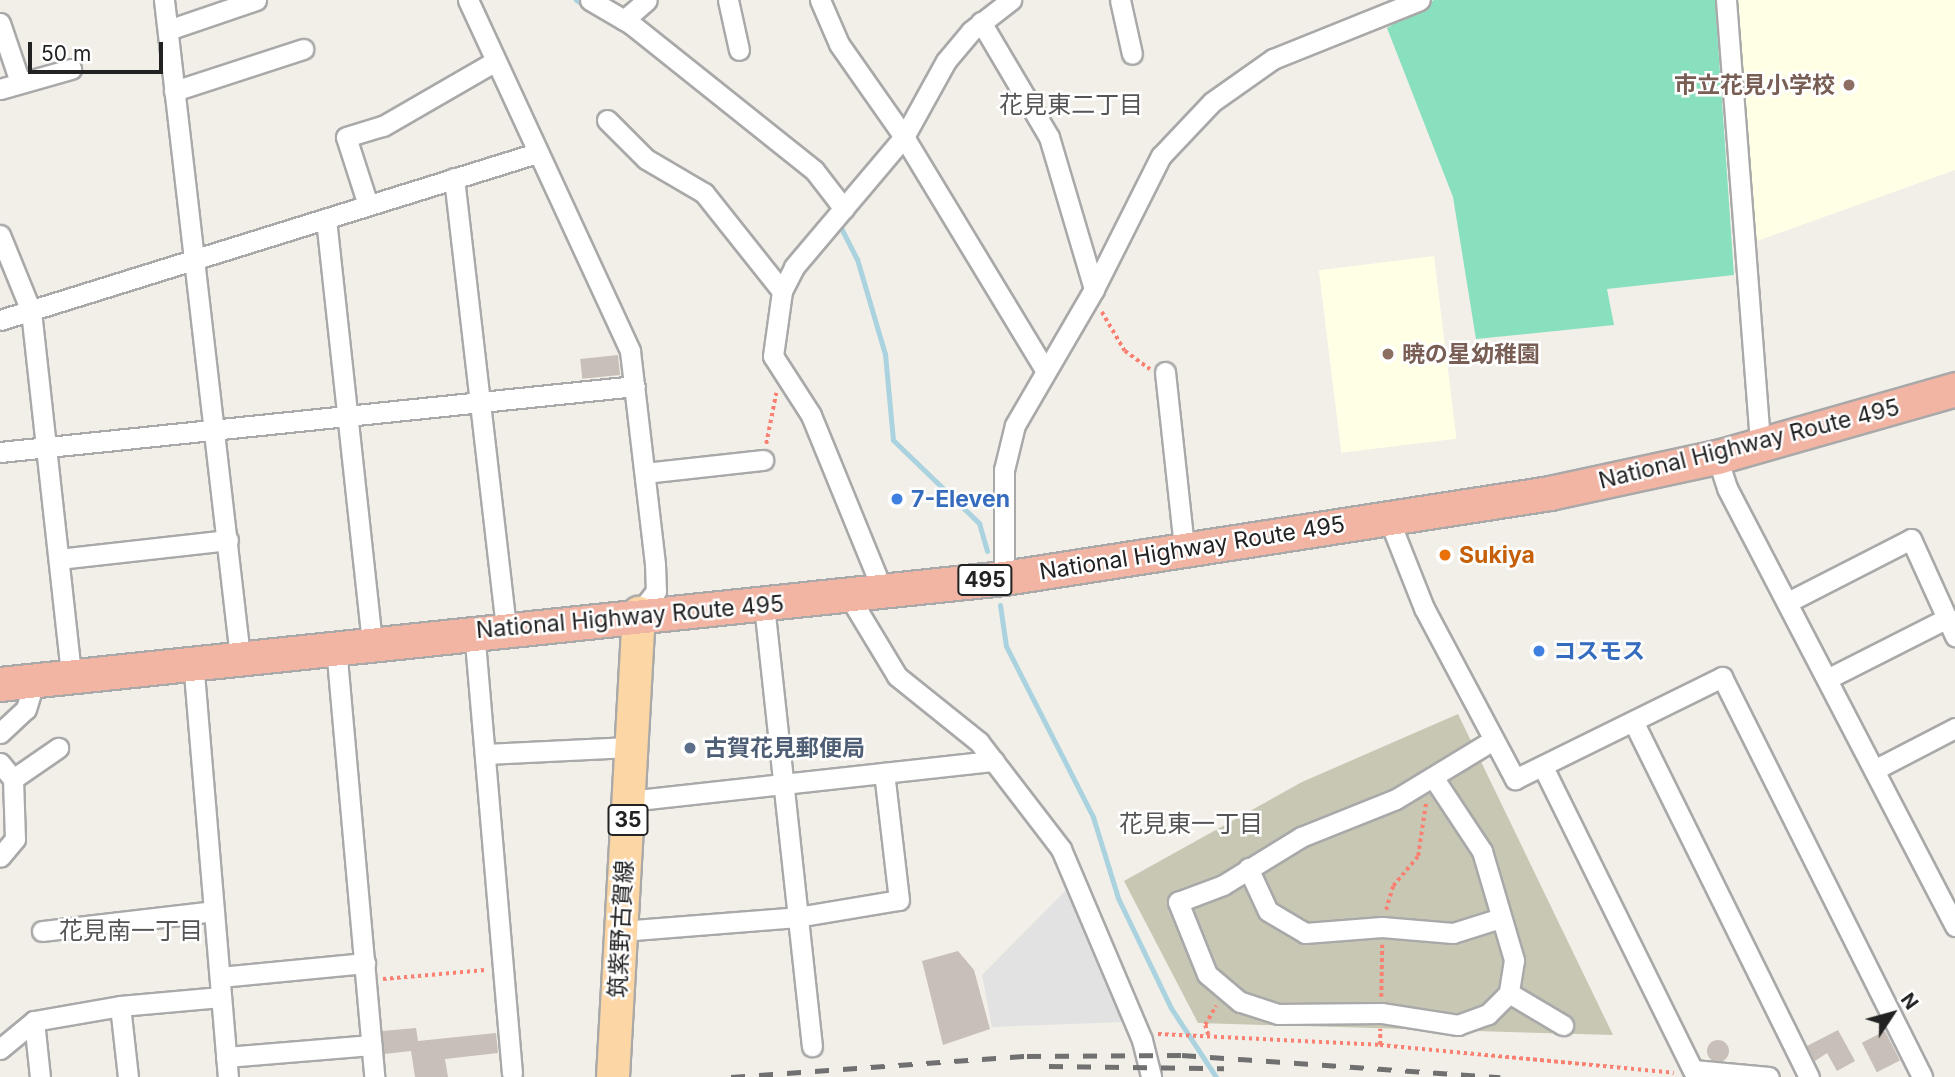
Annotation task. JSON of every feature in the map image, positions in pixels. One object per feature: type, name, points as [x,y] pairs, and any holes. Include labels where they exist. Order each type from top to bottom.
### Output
[{"type":"highway","name":"National Highway Route 495","points":[[0,684],[474,630],[639,613],[850,598],[1004,578],[1550,493],[1717,457],[1955,389]]},
{"type":"main road","name":"筑紫野古賀線","points":[[613,1077],[639,613]]},
{"type":"street","points":[[164,0],[197,259],[240,657]]},
{"type":"street","points":[[167,30],[256,0]]},
{"type":"street","points":[[468,0],[494,62],[630,351],[656,591],[639,613]]},
{"type":"street","points":[[590,0],[624,20],[814,170],[844,209]]},
{"type":"street","points":[[624,20],[647,0]]},
{"type":"street","points":[[728,0],[739,50]]},
{"type":"street","points":[[820,0],[860,78],[904,136],[1045,370]]},
{"type":"street","points":[[884,594],[811,415],[780,372],[773,356],[782,291],[794,267],[904,136],[946,61],[981,22],[1010,0]]},
{"type":"street","points":[[1120,0],[1132,54]]},
{"type":"street","points":[[1004,578],[1000,536],[1008,446],[1045,370],[1094,289],[1161,156],[1212,102],[1273,59],[1420,0]]},
{"type":"street","points":[[1726,0],[1760,444]]},
{"type":"street","points":[[981,22],[1049,138],[1094,289]]},
{"type":"street","points":[[0,23],[20,82]]},
{"type":"street","points":[[174,91],[303,49]]},
{"type":"street","points":[[368,205],[346,137],[383,127],[494,62]]},
{"type":"street","points":[[0,89],[71,69]]},
{"type":"street","points":[[607,120],[646,159],[704,192],[782,291]]},
{"type":"street","points":[[0,320],[537,153]]},
{"type":"street","points":[[454,178],[478,406],[506,627]]},
{"type":"street","points":[[326,219],[372,643]]},
{"type":"street","points":[[0,235],[32,311],[71,676]]},
{"type":"street","points":[[1166,372],[1184,548]]},
{"type":"street","points":[[0,452],[478,406],[635,386]]},
{"type":"street","points":[[1717,457],[1727,488],[1954,919]]},
{"type":"street","points":[[645,473],[763,460]]},
{"type":"street","points":[[1388,517],[1424,608],[1515,779],[1634,723],[1722,677],[1922,1077]]},
{"type":"street","points":[[1788,602],[1912,539],[1951,627],[1827,679]]},
{"type":"street","points":[[59,559],[228,540]]},
{"type":"street","points":[[850,598],[897,676],[993,761],[1061,849],[1080,886],[1151,1077]]},
{"type":"street","points":[[764,605],[781,785],[813,1046]]},
{"type":"street","points":[[474,630],[512,1073]]},
{"type":"street","points":[[336,647],[374,1077]]},
{"type":"street","points":[[193,661],[227,1067],[372,1045]]},
{"type":"street","points":[[0,733],[26,709],[35,680]]},
{"type":"street","points":[[1634,723],[1809,1077]]},
{"type":"street","points":[[1874,770],[1955,728]]},
{"type":"street","points":[[1433,777],[1482,851],[1514,960],[1509,993],[1474,1023],[1381,1013],[1278,1014],[1228,995],[1195,955],[1178,902],[1433,777],[1493,740]]},
{"type":"street","points":[[485,754],[630,747]]},
{"type":"street","points":[[13,779],[58,748]]},
{"type":"street","points":[[629,800],[993,761]]},
{"type":"street","points":[[0,763],[13,779],[15,839],[0,857]]},
{"type":"street","points":[[1543,767],[1693,1070],[1769,1077]]},
{"type":"street","points":[[621,932],[797,917],[899,900],[884,774]]},
{"type":"street","points":[[1248,868],[1268,911],[1305,933],[1382,927],[1453,933],[1501,918]]},
{"type":"street","points":[[42,931],[214,911]]},
{"type":"street","points":[[220,977],[366,972]]},
{"type":"street","points":[[1509,993],[1563,1025]]},
{"type":"street","points":[[0,1049],[34,1021],[120,1006],[221,997]]},
{"type":"street","points":[[120,1006],[128,1077]]},
{"type":"street","points":[[34,1021],[40,1077]]},
{"type":"path","points":[[1094,289],[1125,351],[1136,363],[1166,372]]},
{"type":"path","points":[[763,460],[780,372]]},
{"type":"path","points":[[1381,1013],[1382,927],[1393,886],[1418,856],[1433,777]]},
{"type":"path","points":[[366,972],[504,968]]},
{"type":"path","points":[[1205,1035],[1209,1013],[1228,995]]},
{"type":"path","points":[[1169,1035],[1205,1035],[1693,1070]]},
{"type":"shaded area","name":"市立花見小学校","points":[[1736,0],[1955,0],[1955,170],[1754,242]]},
{"type":"shaded area","name":"暁の星幼稚園","points":[[1434,256],[1456,439],[1341,453],[1319,270]]},
{"type":"shaded area","points":[[1458,714],[1613,1035],[1198,1023],[1124,881],[1302,782]]},
{"type":"shaded area","points":[[1069,887],[1124,1022],[992,1027],[982,975]]},
{"type":"green space","points":[[1434,0],[1715,0],[1734,275],[1607,289],[1614,325],[1476,339],[1453,197],[1387,28]]},
{"type":"building","points":[[618,355],[620,375],[582,379],[580,359]]},
{"type":"building","points":[[958,951],[974,970],[990,1029],[943,1045],[922,961]]},
{"type":"building","points":[[416,1028],[418,1041],[496,1033],[498,1053],[445,1059],[448,1077],[415,1077],[411,1051],[384,1054],[382,1031]]},
{"type":"building","points":[[1838,1030],[1855,1061],[1837,1071],[1827,1053],[1815,1061],[1807,1046]]},
{"type":"building","points":[[1885,1031],[1900,1060],[1877,1072],[1862,1043]]},
{"type":"building","points":[[1718,1040],[1726,1043],[1729,1051],[1726,1059],[1718,1062],[1710,1059],[1707,1051],[1710,1043]]},
{"type":"waterway","points":[[576,0],[587,7]]},
{"type":"waterway","points":[[839,224],[857,259],[885,354],[893,440],[979,523],[987,551]]},
{"type":"waterway","points":[[1000,605],[1006,646],[1093,817],[1118,898],[1171,1008],[1216,1077]]},
{"type":"railway","points":[[731,1077],[1027,1056],[1182,1055],[1500,1077]]},
{"type":"railway","points":[[1049,1066],[1224,1068]]},
{"type":"place","name":"市立花見小学校","points":[[1849,85]]},
{"type":"place","name":"暁の星幼稚園","points":[[1388,354]]},
{"type":"place","name":"7-Eleven","points":[[897,499]]},
{"type":"place","name":"Sukiya","points":[[1445,555]]},
{"type":"place","name":"コスモス","points":[[1539,651]]},
{"type":"place","name":"古賀花見郵便局","points":[[690,748]]},
{"type":"district","name":"花見東二丁目","points":[[1071,105]]},
{"type":"district","name":"花見東一丁目","points":[[1191,824]]},
{"type":"district","name":"花見南一丁目","points":[[131,931]]}]
